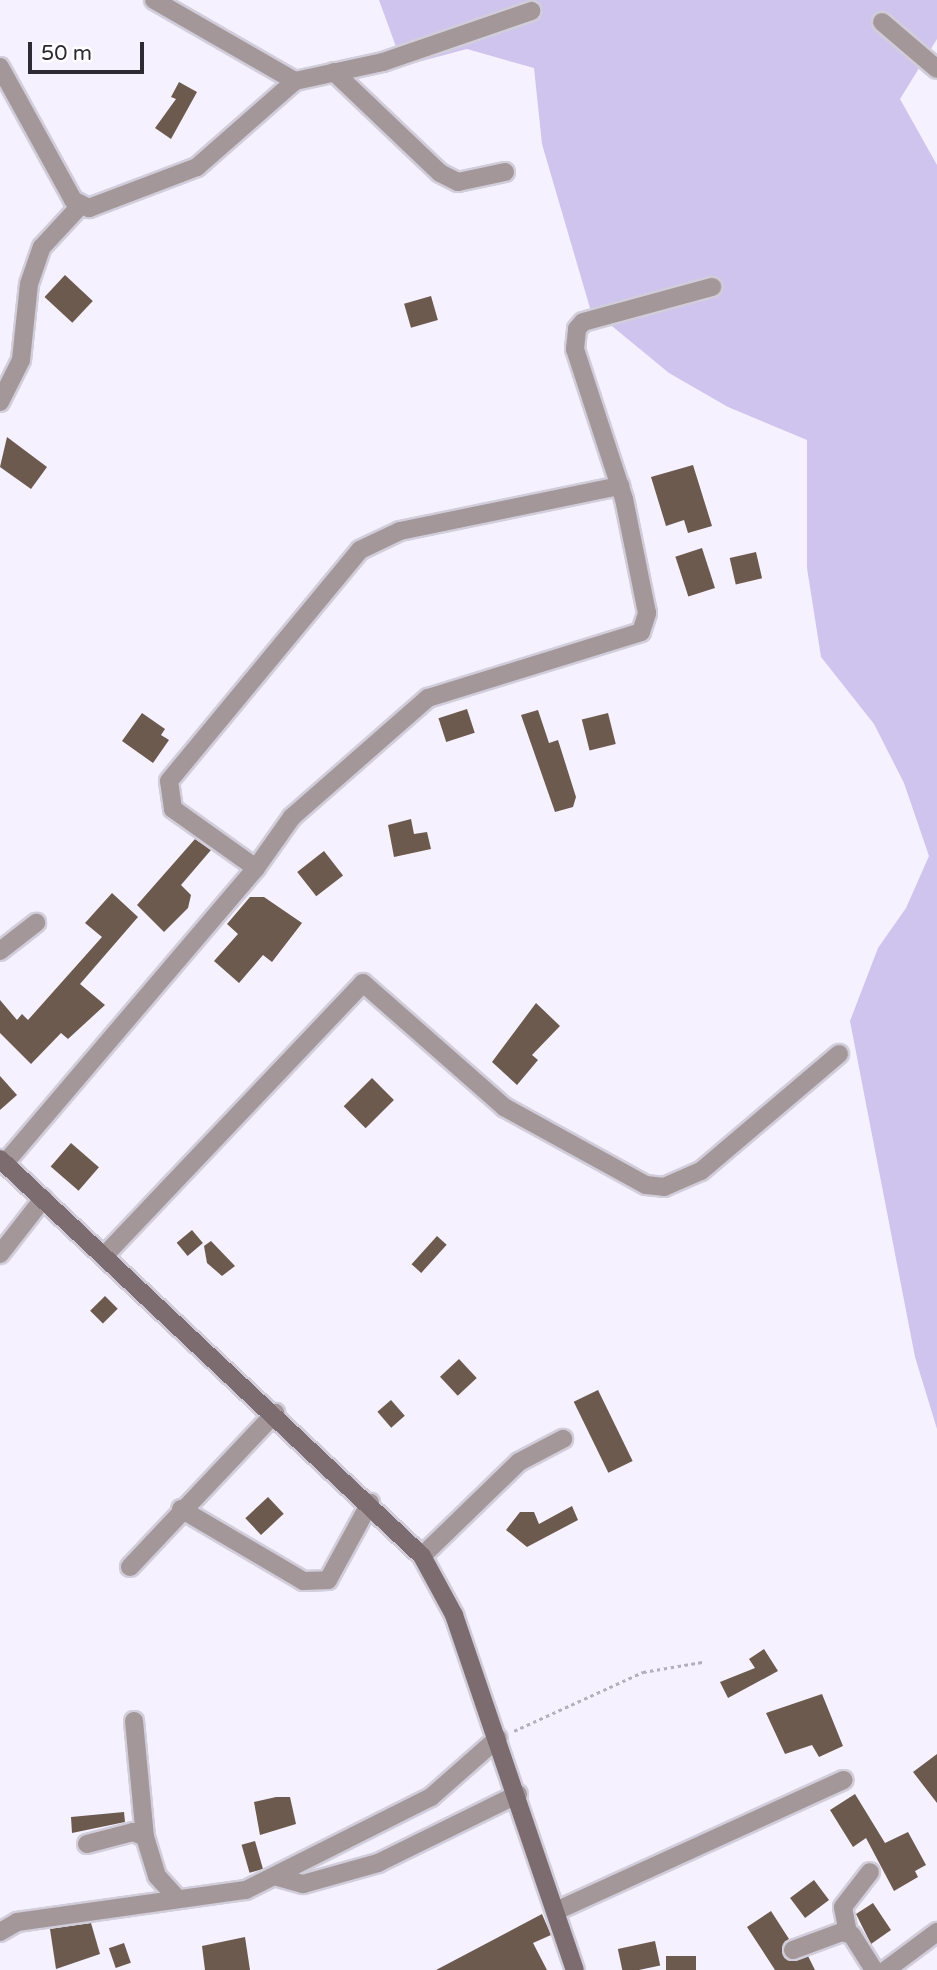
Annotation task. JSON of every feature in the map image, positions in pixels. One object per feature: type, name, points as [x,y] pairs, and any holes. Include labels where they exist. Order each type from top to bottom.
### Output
[{"type":"street","points":[[154,0],[295,81]]},
{"type":"street","points":[[0,402],[22,360],[29,284],[42,247],[80,206],[188,172],[295,81],[383,62],[531,11]]},
{"type":"street","points":[[882,22],[937,69]]},
{"type":"street","points":[[0,67],[80,206]]},
{"type":"street","points":[[334,72],[440,173],[458,182],[505,172]]},
{"type":"street","points":[[575,1970],[518,1794],[454,1615],[422,1556],[275,1413],[3,1161],[256,868],[292,817],[428,698],[641,632],[647,613],[621,486],[575,349],[577,329],[712,287]]},
{"type":"street","points":[[256,868],[173,809],[169,781],[360,550],[400,531],[621,486]]},
{"type":"street","points":[[0,951],[36,923]]},
{"type":"street","points":[[104,1256],[363,983],[504,1107],[646,1185],[664,1187],[701,1171],[839,1054]]},
{"type":"street","points":[[0,1254],[43,1199]]},
{"type":"street","points":[[130,1567],[181,1509],[275,1413]]},
{"type":"street","points":[[422,1556],[519,1462],[563,1439]]},
{"type":"street","points":[[181,1509],[303,1580],[328,1580],[370,1503]]},
{"type":"street","points":[[134,1721],[145,1837],[157,1876],[178,1899]]},
{"type":"street","points":[[0,1932],[17,1922],[178,1899],[233,1895],[278,1877],[431,1797],[498,1738]]},
{"type":"street","points":[[556,1911],[845,1780]]},
{"type":"street","points":[[278,1877],[303,1884],[378,1863],[518,1794]]},
{"type":"street","points":[[87,1844],[133,1832],[145,1837]]},
{"type":"street","points":[[870,1872],[843,1907],[848,1933],[874,1970]]},
{"type":"street","points":[[886,1970],[937,1932]]},
{"type":"street","points":[[793,1950],[821,1935],[848,1933]]},
{"type":"path","points":[[498,1738],[643,1672],[702,1662]]},
{"type":"shaded area","points":[[379,0],[937,0],[937,39],[900,99],[937,165],[937,1429],[915,1357],[850,1021],[878,948],[906,908],[929,856],[904,783],[874,724],[821,657],[807,568],[807,440],[728,407],[669,373],[590,308],[542,144],[534,68],[467,49],[403,66]]},
{"type":"building","points":[[179,82],[197,92],[171,139],[155,128],[176,99],[171,97]]},
{"type":"building","points":[[65,275],[93,301],[72,323],[45,297]]},
{"type":"building","points":[[431,296],[438,320],[411,328],[404,304]]},
{"type":"building","points":[[7,437],[47,467],[31,489],[0,467]]},
{"type":"building","points":[[693,465],[712,526],[688,533],[684,520],[666,526],[651,477]]},
{"type":"building","points":[[702,548],[715,588],[688,597],[675,557]]},
{"type":"building","points":[[756,552],[762,578],[736,584],[730,558]]},
{"type":"building","points":[[467,709],[475,733],[446,742],[438,718]]},
{"type":"building","points":[[538,710],[549,743],[558,740],[576,797],[573,807],[555,812],[521,715]]},
{"type":"building","points":[[142,713],[165,729],[161,735],[169,740],[153,763],[122,741]]},
{"type":"building","points":[[608,713],[616,744],[590,751],[582,720]]},
{"type":"building","points":[[411,819],[414,834],[427,832],[431,849],[394,857],[388,825]]},
{"type":"building","points":[[195,839],[211,850],[181,885],[191,895],[188,908],[164,932],[137,905]]},
{"type":"building","points":[[324,851],[343,875],[316,896],[297,872]]},
{"type":"building","points":[[112,893],[138,917],[80,984],[105,1005],[68,1039],[61,1033],[31,1064],[0,1033],[0,1000],[17,1020],[22,1014],[28,1020],[102,937],[85,923]]},
{"type":"building","points":[[250,897],[264,897],[302,923],[272,962],[263,955],[239,983],[214,961],[238,934],[227,924]]},
{"type":"building","points":[[536,1003],[560,1026],[532,1055],[538,1060],[517,1085],[492,1062]]},
{"type":"building","points":[[0,1076],[17,1095],[0,1110]]},
{"type":"building","points":[[372,1078],[394,1100],[366,1128],[344,1106]]},
{"type":"building","points":[[71,1143],[99,1167],[79,1191],[51,1166]]},
{"type":"building","points":[[192,1230],[203,1243],[188,1256],[177,1243]]},
{"type":"building","points":[[437,1236],[447,1245],[421,1273],[412,1264]]},
{"type":"building","points":[[211,1241],[235,1266],[222,1276],[207,1263],[204,1246]]},
{"type":"building","points":[[105,1296],[118,1309],[103,1324],[90,1311]]},
{"type":"building","points":[[459,1359],[477,1378],[458,1396],[440,1377]]},
{"type":"building","points":[[598,1390],[633,1461],[608,1473],[574,1402]]},
{"type":"building","points":[[391,1400],[405,1416],[391,1428],[377,1412]]},
{"type":"building","points":[[268,1497],[284,1514],[261,1535],[245,1518]]},
{"type":"building","points":[[572,1506],[578,1520],[527,1547],[506,1530],[520,1512],[534,1512],[539,1524]]},
{"type":"building","points":[[764,1649],[778,1671],[728,1698],[720,1682],[755,1668],[749,1659]]},
{"type":"building","points":[[822,1694],[843,1746],[819,1757],[812,1745],[785,1754],[766,1713]]},
{"type":"building","points":[[937,1754],[937,1803],[913,1772]]},
{"type":"building","points":[[855,1794],[885,1843],[908,1832],[926,1865],[915,1871],[918,1877],[894,1891],[866,1838],[853,1847],[830,1810]]},
{"type":"building","points":[[290,1797],[296,1824],[260,1835],[254,1802]]},
{"type":"building","points":[[124,1812],[125,1822],[72,1833],[71,1817]]},
{"type":"building","points":[[255,1841],[263,1869],[250,1873],[242,1845]]},
{"type":"building","points":[[814,1880],[829,1900],[805,1918],[790,1898]]},
{"type":"building","points":[[873,1903],[891,1930],[871,1944],[856,1914]]},
{"type":"building","points":[[771,1911],[789,1939],[782,1947],[785,1958],[808,1956],[815,1970],[775,1970],[747,1927]]},
{"type":"building","points":[[542,1914],[551,1935],[533,1943],[547,1970],[436,1970]]},
{"type":"building","points":[[91,1923],[100,1954],[56,1969],[50,1929]]},
{"type":"building","points":[[245,1937],[250,1970],[205,1970],[202,1946]]},
{"type":"building","points":[[655,1941],[660,1965],[622,1970],[618,1949]]},
{"type":"building","points":[[124,1943],[131,1963],[116,1968],[109,1948]]},
{"type":"building","points":[[666,1956],[696,1956],[696,1970],[666,1970]]}]
